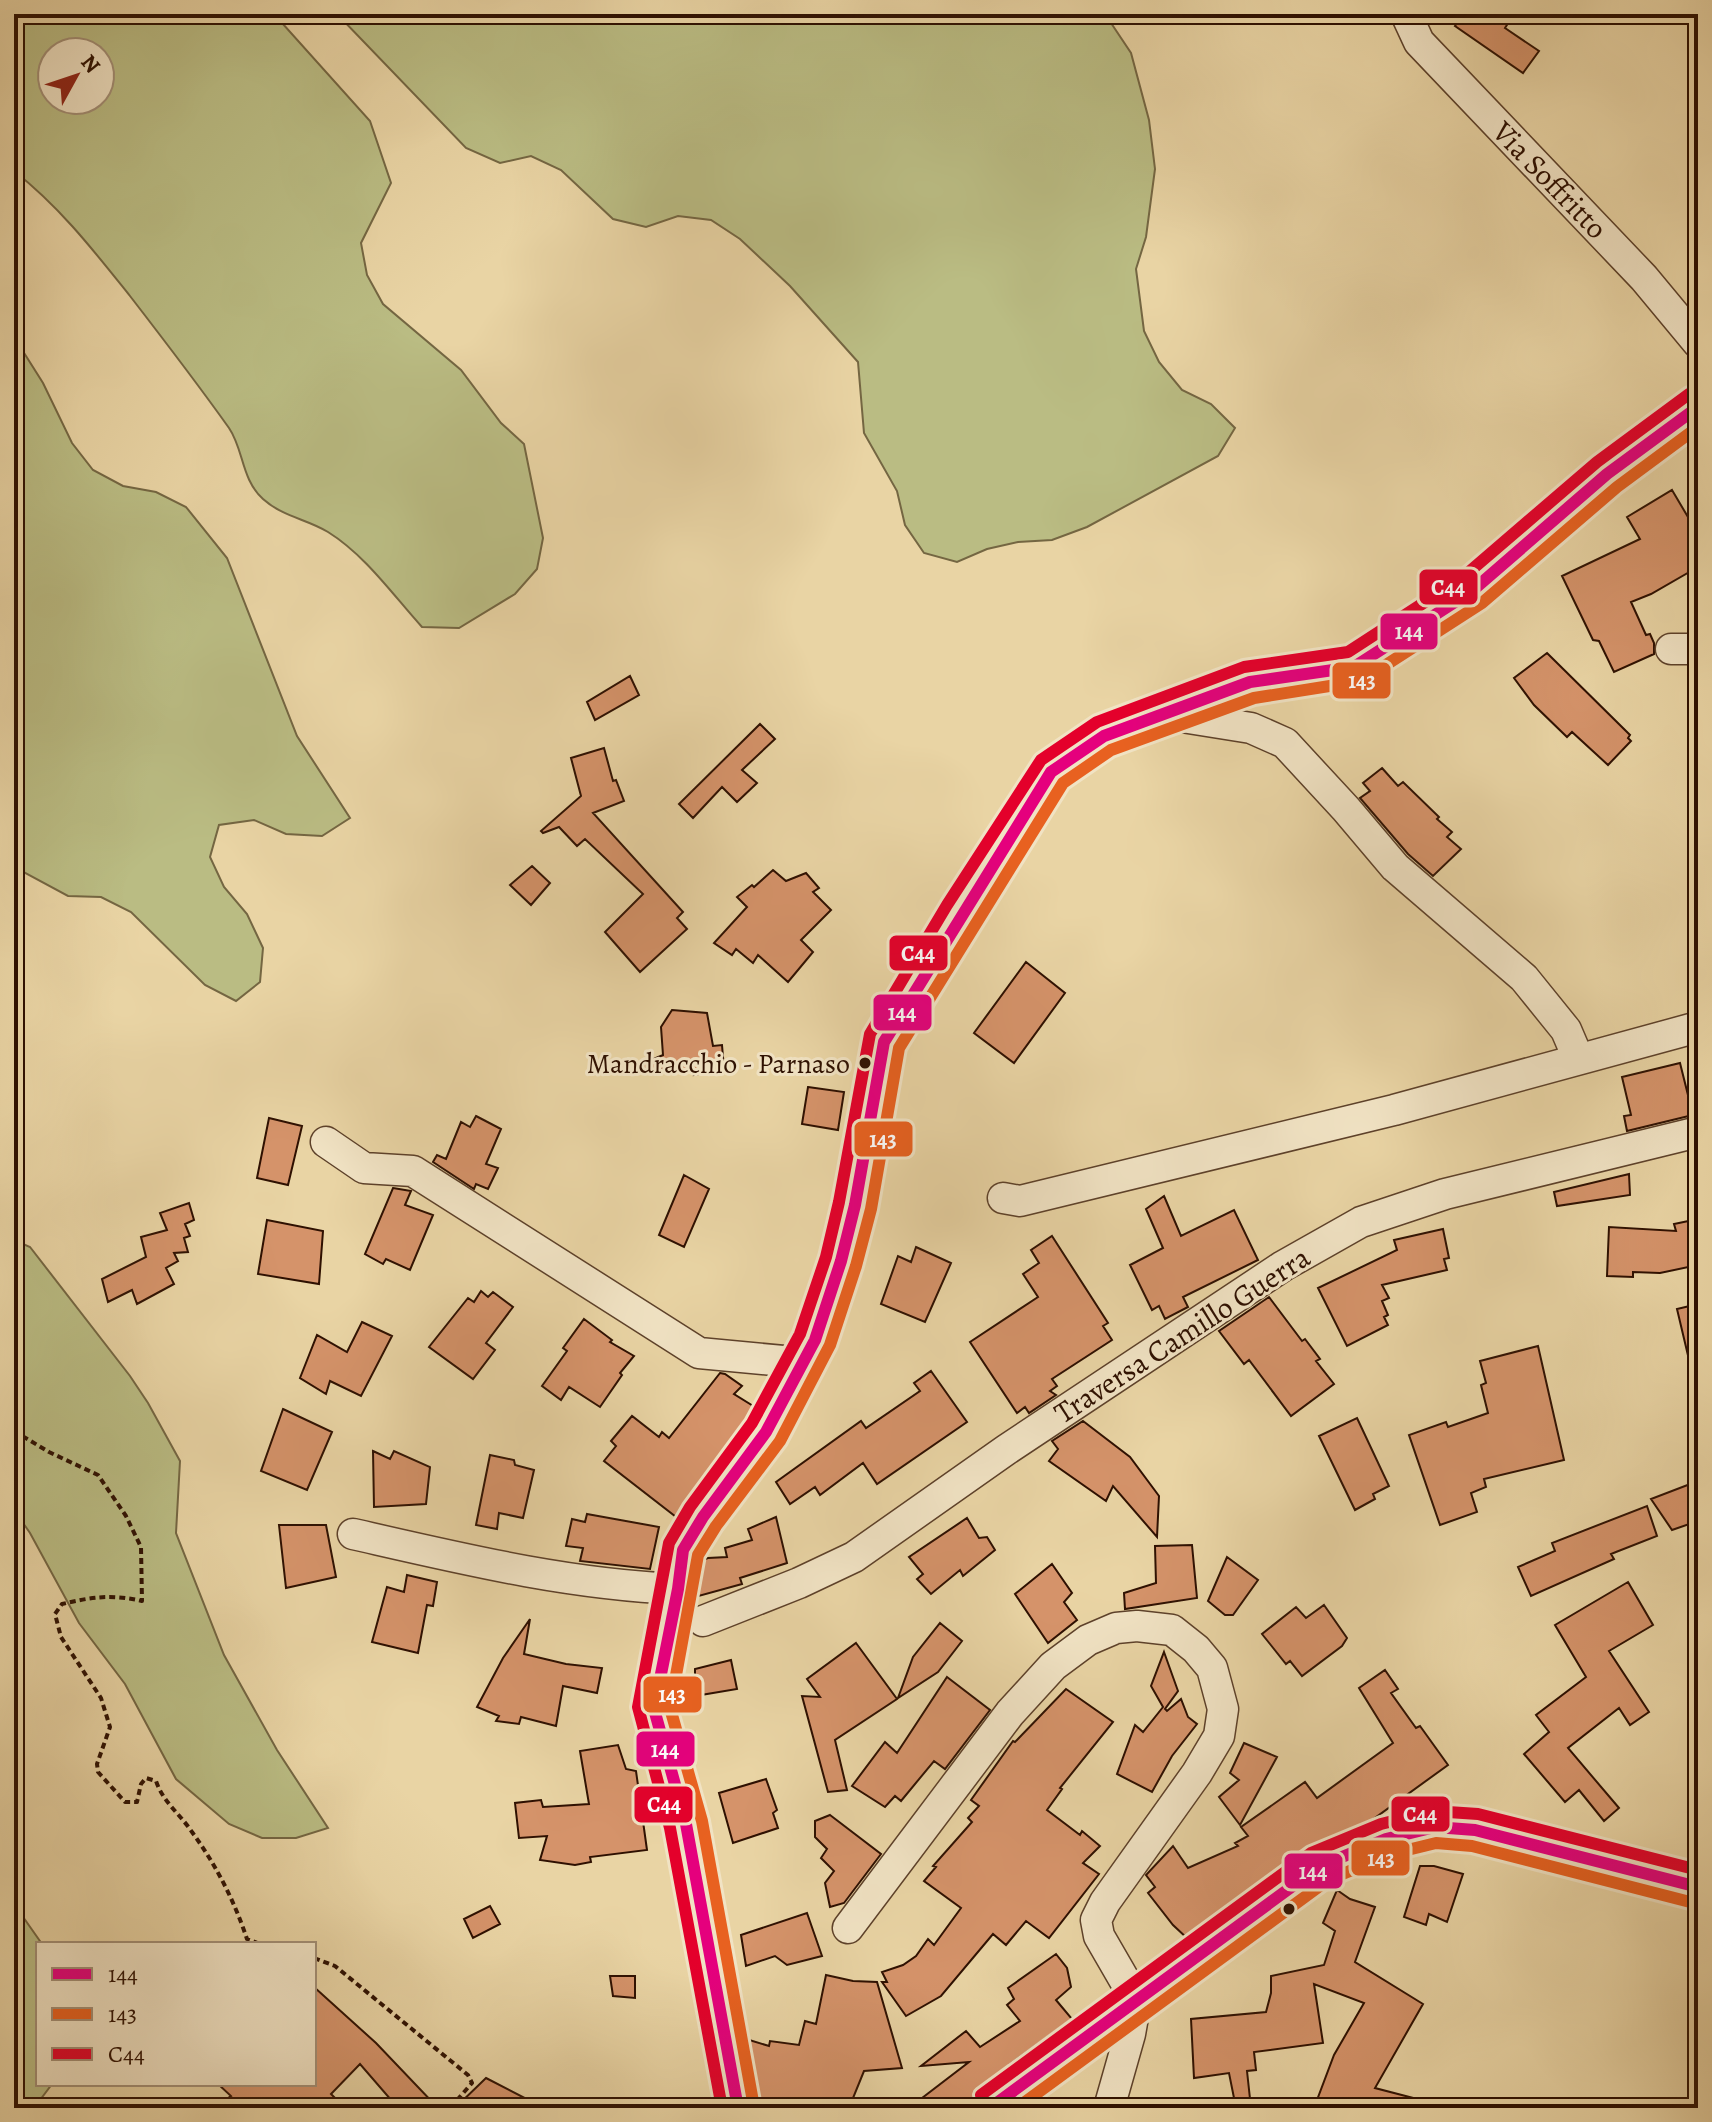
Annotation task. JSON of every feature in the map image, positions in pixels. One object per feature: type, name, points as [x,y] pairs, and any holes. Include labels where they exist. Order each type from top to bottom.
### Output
[{"type":"street","name":"Via Soffritto","points":[[1406,14],[1419,42],[1644,278],[1698,343]]},
{"type":"street","points":[[738,2108],[686,1824],[654,1709],[683,1550],[703,1517],[766,1432],[805,1363],[833,1287],[852,1219],[884,1042],[1051,772],[1104,736],[1250,682],[1354,667],[1472,591],[1607,474],[1698,407]]},
{"type":"street","points":[[1154,717],[1182,717],[1251,728],[1285,743],[1395,867],[1524,978],[1566,1030],[1578,1058]]},
{"type":"street","points":[[1003,1198],[1020,1201],[1237,1149],[1394,1110],[1698,1027]]},
{"type":"street","name":"Traversa Camillo Guerra","points":[[703,1621],[799,1583],[854,1557],[1006,1450],[1283,1266],[1361,1222],[1445,1194],[1698,1132]]},
{"type":"street","points":[[326,1142],[364,1168],[413,1171],[699,1353],[805,1363]]},
{"type":"street","points":[[353,1534],[515,1571],[572,1580],[678,1589]]},
{"type":"street","points":[[848,1928],[1010,1713],[1053,1666],[1088,1640],[1116,1628],[1137,1626],[1172,1630],[1196,1649],[1212,1668],[1223,1709],[1219,1736],[1197,1773],[1105,1902],[1096,1920],[1099,1936],[1136,2000],[1130,2034],[1109,2108]]},
{"type":"street","points":[[990,2108],[1320,1866],[1386,1839],[1435,1827],[1475,1830],[1698,1887]]},
{"type":"path","points":[[14,1431],[98,1475],[126,1516],[141,1547],[142,1601],[115,1595],[97,1596],[62,1604],[55,1614],[61,1637],[101,1698],[110,1727],[97,1764],[98,1772],[125,1802],[137,1802],[141,1784],[146,1778],[156,1781],[161,1797],[182,1817],[214,1862],[238,1910],[247,1939],[255,1942]]},
{"type":"path","points":[[316,1959],[335,1966],[468,2075],[472,2083],[450,2108]]},
{"type":"green space","points":[[14,14],[274,14],[370,121],[391,183],[361,243],[367,275],[383,304],[461,370],[501,423],[524,444],[543,538],[537,569],[515,594],[459,628],[422,627],[366,564],[341,541],[263,499],[251,483],[229,428],[130,296],[46,199],[14,171]]},
{"type":"green space","points":[[337,14],[1105,14],[1131,53],[1149,120],[1155,169],[1146,237],[1136,269],[1144,331],[1159,362],[1182,390],[1211,404],[1235,428],[1218,456],[1087,527],[1052,540],[1018,542],[987,549],[957,562],[924,553],[905,525],[897,491],[864,433],[858,362],[790,286],[740,239],[711,220],[678,216],[646,227],[613,219],[561,170],[531,156],[500,163],[466,148]]},
{"type":"green space","points":[[14,337],[43,383],[72,443],[93,470],[123,486],[156,492],[186,507],[227,558],[297,736],[350,818],[322,836],[286,834],[254,820],[219,825],[210,857],[224,887],[247,914],[263,948],[260,982],[236,1001],[205,985],[131,912],[101,897],[68,896],[14,867]]},
{"type":"green space","points":[[14,1240],[30,1247],[130,1376],[180,1461],[176,1533],[224,1655],[277,1750],[328,1828],[296,1838],[262,1838],[229,1824],[176,1779],[125,1684],[79,1623],[30,1533],[14,1510]]},
{"type":"green space","points":[[14,1904],[41,1942],[36,1942],[36,2086],[50,2086],[34,2108],[14,2108]]},
{"type":"building","points":[[1464,14],[1514,14],[1505,28],[1539,51],[1523,73],[1455,26]]},
{"type":"building","points":[[1672,490],[1698,534],[1698,567],[1631,602],[1646,635],[1650,634],[1654,643],[1654,654],[1614,672],[1599,641],[1593,640],[1562,576],[1640,539],[1627,517]]},
{"type":"building","points":[[1547,653],[1630,735],[1628,738],[1631,741],[1608,765],[1572,732],[1567,737],[1534,705],[1514,678]]},
{"type":"building","points":[[630,676],[639,695],[595,720],[587,702]]},
{"type":"building","points":[[760,724],[775,739],[742,770],[757,783],[737,802],[722,787],[693,818],[679,804]]},
{"type":"building","points":[[604,748],[613,781],[616,780],[624,801],[593,813],[683,912],[677,918],[687,929],[640,972],[605,932],[643,894],[585,839],[577,846],[559,827],[541,831],[581,796],[571,758]]},
{"type":"building","points":[[1382,768],[1398,786],[1403,782],[1439,817],[1437,819],[1452,832],[1447,837],[1461,849],[1433,876],[1408,854],[1360,798],[1370,791],[1363,783]]},
{"type":"building","points":[[532,866],[550,883],[531,905],[510,885]]},
{"type":"building","points":[[773,870],[786,881],[806,873],[819,888],[813,892],[831,910],[801,940],[813,952],[788,982],[758,955],[753,963],[736,949],[732,955],[714,943],[747,907],[737,897]]},
{"type":"building","points":[[1026,962],[1065,993],[1014,1063],[974,1033]]},
{"type":"building","points":[[672,1010],[707,1013],[713,1046],[722,1045],[724,1069],[694,1075],[695,1070],[630,1069],[663,1055],[661,1027]]},
{"type":"building","points":[[1680,1063],[1688,1095],[1693,1094],[1697,1114],[1627,1131],[1624,1116],[1631,1115],[1622,1077]]},
{"type":"building","points":[[808,1087],[844,1092],[838,1130],[802,1124]]},
{"type":"building","points":[[476,1116],[501,1129],[486,1164],[498,1168],[488,1189],[476,1184],[474,1189],[433,1162],[437,1155],[446,1159],[461,1122],[470,1127]]},
{"type":"building","points":[[269,1118],[302,1126],[288,1185],[257,1178]]},
{"type":"building","points":[[1629,1174],[1630,1195],[1557,1206],[1554,1192]]},
{"type":"building","points":[[684,1175],[709,1189],[684,1247],[659,1235]]},
{"type":"building","points":[[393,1188],[411,1191],[405,1205],[433,1215],[410,1270],[386,1259],[383,1264],[365,1254]]},
{"type":"building","points":[[1164,1196],[1181,1236],[1234,1210],[1258,1260],[1183,1297],[1188,1307],[1165,1319],[1159,1306],[1152,1310],[1130,1265],[1163,1248],[1146,1209]]},
{"type":"building","points":[[189,1203],[194,1220],[185,1224],[190,1236],[184,1238],[188,1252],[174,1253],[178,1261],[166,1268],[174,1284],[137,1304],[132,1290],[108,1302],[102,1279],[146,1257],[141,1237],[167,1230],[160,1213]]},
{"type":"building","points":[[1698,1219],[1698,1265],[1660,1273],[1633,1272],[1633,1277],[1607,1276],[1609,1227],[1676,1231],[1674,1224]]},
{"type":"building","points":[[267,1220],[323,1231],[319,1284],[258,1274]]},
{"type":"building","points":[[1443,1229],[1449,1258],[1444,1259],[1447,1270],[1382,1285],[1389,1298],[1382,1301],[1388,1315],[1384,1317],[1388,1325],[1347,1346],[1318,1288],[1397,1250],[1394,1240]]},
{"type":"building","points":[[1052,1236],[1108,1323],[1103,1326],[1112,1340],[1052,1379],[1057,1386],[1050,1391],[1056,1395],[1029,1413],[1025,1407],[1017,1413],[970,1342],[1038,1297],[1023,1274],[1039,1263],[1031,1250]]},
{"type":"building","points":[[916,1247],[951,1263],[925,1322],[881,1304],[898,1256],[911,1262]]},
{"type":"building","points":[[481,1291],[488,1297],[493,1292],[513,1307],[486,1343],[495,1350],[473,1379],[429,1347],[468,1298],[474,1302]]},
{"type":"building","points":[[1269,1297],[1302,1341],[1305,1339],[1320,1359],[1316,1361],[1334,1384],[1291,1416],[1249,1360],[1244,1364],[1219,1331]]},
{"type":"building","points":[[1698,1304],[1698,1363],[1690,1364],[1677,1309]]},
{"type":"building","points":[[584,1319],[612,1340],[610,1342],[634,1356],[600,1407],[569,1387],[561,1400],[542,1386],[567,1351],[563,1348]]},
{"type":"building","points":[[362,1322],[392,1336],[361,1396],[330,1381],[326,1394],[300,1378],[317,1335],[347,1352]]},
{"type":"building","points":[[1538,1346],[1564,1460],[1484,1479],[1486,1487],[1471,1493],[1477,1512],[1440,1525],[1409,1435],[1446,1422],[1448,1427],[1488,1413],[1481,1385],[1486,1383],[1480,1361]]},
{"type":"building","points":[[931,1371],[967,1422],[877,1484],[863,1463],[820,1495],[815,1487],[790,1504],[776,1482],[861,1421],[866,1428],[920,1391],[914,1383]]},
{"type":"building","points":[[720,1373],[742,1386],[734,1394],[758,1409],[726,1456],[721,1453],[680,1520],[604,1461],[616,1446],[611,1441],[632,1416],[659,1437],[662,1432],[669,1438]]},
{"type":"building","points":[[283,1409],[332,1432],[307,1490],[261,1471]]},
{"type":"building","points":[[1357,1418],[1389,1486],[1373,1494],[1375,1499],[1355,1510],[1319,1436]]},
{"type":"building","points":[[1083,1421],[1130,1457],[1159,1496],[1157,1537],[1113,1486],[1106,1501],[1049,1461],[1058,1449],[1052,1441]]},
{"type":"building","points":[[373,1451],[390,1459],[394,1451],[430,1467],[426,1504],[374,1507]]},
{"type":"building","points":[[490,1455],[514,1460],[515,1465],[534,1470],[523,1518],[499,1513],[497,1529],[476,1525]]},
{"type":"building","points":[[1698,1481],[1698,1521],[1672,1530],[1651,1499]]},
{"type":"building","points":[[1647,1506],[1657,1536],[1611,1554],[1614,1559],[1531,1596],[1518,1567],[1555,1551],[1552,1543]]},
{"type":"building","points":[[587,1514],[659,1527],[650,1569],[580,1561],[583,1548],[566,1546],[572,1519],[585,1522]]},
{"type":"building","points":[[776,1517],[787,1563],[740,1578],[742,1584],[695,1597],[699,1563],[708,1558],[727,1557],[725,1548],[752,1540],[748,1529]]},
{"type":"building","points":[[967,1518],[979,1538],[987,1537],[995,1550],[963,1576],[960,1570],[931,1594],[917,1579],[923,1574],[909,1557]]},
{"type":"building","points":[[279,1525],[326,1525],[336,1577],[286,1588]]},
{"type":"building","points":[[1192,1545],[1197,1598],[1125,1609],[1124,1593],[1156,1583],[1155,1546]]},
{"type":"building","points":[[1227,1557],[1258,1580],[1233,1615],[1225,1615],[1208,1601]]},
{"type":"building","points":[[1052,1564],[1072,1593],[1064,1602],[1077,1620],[1048,1643],[1015,1594]]},
{"type":"building","points":[[407,1575],[437,1582],[433,1606],[427,1605],[418,1653],[372,1642],[387,1587],[404,1592]]},
{"type":"building","points":[[1628,1582],[1653,1625],[1609,1651],[1649,1712],[1630,1725],[1619,1708],[1568,1748],[1619,1808],[1604,1821],[1579,1790],[1565,1802],[1524,1754],[1549,1732],[1536,1715],[1586,1677],[1555,1625]]},
{"type":"building","points":[[1324,1605],[1347,1638],[1342,1646],[1302,1676],[1290,1661],[1286,1664],[1262,1634],[1296,1607],[1306,1618]]},
{"type":"building","points":[[530,1619],[524,1654],[566,1664],[602,1668],[597,1693],[563,1686],[556,1726],[521,1717],[519,1724],[496,1721],[499,1716],[477,1707],[503,1658]]},
{"type":"building","points":[[940,1623],[962,1641],[938,1672],[898,1698],[913,1657]]},
{"type":"building","points":[[856,1643],[897,1699],[835,1740],[847,1790],[828,1792],[802,1696],[820,1697],[807,1679]]},
{"type":"building","points":[[1164,1652],[1178,1691],[1165,1709],[1167,1711],[1181,1699],[1188,1717],[1197,1724],[1172,1756],[1152,1792],[1117,1774],[1135,1725],[1143,1732],[1163,1707],[1151,1686]]},
{"type":"building","points":[[731,1660],[737,1689],[695,1696],[695,1669]]},
{"type":"building","points":[[1385,1670],[1398,1689],[1391,1693],[1448,1765],[1354,1833],[1309,1851],[1189,1940],[1148,1893],[1155,1887],[1146,1875],[1173,1846],[1188,1868],[1238,1846],[1235,1843],[1248,1836],[1241,1827],[1305,1782],[1317,1798],[1393,1743],[1359,1688]]},
{"type":"building","points":[[947,1677],[990,1710],[945,1769],[934,1761],[901,1801],[895,1796],[885,1807],[852,1786],[885,1742],[897,1753]]},
{"type":"building","points":[[1066,1689],[1113,1722],[1060,1788],[1047,1810],[1100,1846],[1083,1863],[1099,1874],[1049,1938],[1026,1921],[1006,1945],[993,1934],[941,1996],[906,2016],[882,1982],[887,1982],[882,1972],[903,1965],[916,1956],[928,1939],[934,1945],[961,1908],[924,1881],[936,1867],[933,1866],[972,1822],[968,1818],[979,1806],[971,1800],[1013,1741]]},
{"type":"building","points":[[1244,1743],[1277,1757],[1240,1825],[1219,1797],[1239,1780],[1230,1773]]},
{"type":"building","points":[[618,1745],[626,1769],[636,1771],[647,1850],[590,1857],[591,1862],[575,1865],[540,1860],[547,1836],[519,1838],[515,1803],[541,1800],[543,1807],[589,1804],[580,1751]]},
{"type":"building","points":[[766,1779],[777,1810],[773,1813],[778,1828],[733,1843],[719,1793]]},
{"type":"building","points":[[830,1815],[881,1854],[844,1903],[830,1907],[825,1883],[834,1871],[821,1858],[827,1849],[815,1837],[815,1821]]},
{"type":"building","points":[[1420,1866],[1434,1866],[1463,1874],[1447,1922],[1429,1914],[1426,1925],[1404,1917]]},
{"type":"building","points":[[1337,1890],[1350,1899],[1375,1907],[1355,1962],[1423,2004],[1375,2088],[1425,2101],[1425,2108],[1314,2108],[1334,2055],[1364,2003],[1314,1984],[1323,2043],[1254,2052],[1256,2070],[1247,2071],[1251,2108],[1236,2108],[1229,2073],[1194,2078],[1191,2019],[1266,2012],[1271,1976],[1324,1965],[1335,1931],[1323,1923]]},
{"type":"building","points":[[490,1906],[500,1924],[473,1938],[464,1919]]},
{"type":"building","points":[[807,1913],[822,1956],[787,1965],[775,1956],[746,1966],[741,1935]]},
{"type":"building","points":[[1056,1954],[1067,1968],[1071,1987],[1056,2000],[1072,2019],[1010,2064],[1014,2068],[979,2093],[967,2108],[909,2108],[969,2062],[921,2066],[966,2031],[980,2047],[1020,2021],[1007,2005],[1014,1999],[1008,1988]]},
{"type":"building","points":[[826,1975],[877,1982],[902,2068],[864,2071],[849,2108],[756,2108],[744,2043],[746,2039],[769,2046],[770,2041],[799,2045],[805,2021],[816,2024]]},
{"type":"building","points":[[610,1976],[635,1976],[635,1998],[613,1996]]},
{"type":"building","points":[[316,1989],[376,2043],[438,2108],[398,2108],[360,2064],[331,2094],[345,2108],[213,2108],[231,2096],[220,2086],[316,2086]]},
{"type":"building","points":[[486,2078],[544,2108],[455,2108]]},
{"type":"transit line","name":"C44","points":[[722,2108],[670,1828],[638,1707],[669,1543],[690,1507],[752,1423],[800,1334],[826,1257],[839,1202],[870,1034],[947,905],[1041,760],[1097,722],[1244,667],[1348,652],[1462,578],[1597,462],[1689,394]]},
{"type":"transit line","name":"144","points":[[738,2108],[686,1824],[654,1709],[683,1550],[703,1517],[766,1432],[815,1340],[841,1261],[855,1205],[884,1042],[1051,772],[1104,736],[1250,682],[1354,667],[1472,591],[1607,474],[1698,407]]},
{"type":"transit line","name":"143","points":[[754,2107],[702,1821],[670,1708],[698,1555],[780,1441],[830,1345],[871,1209],[899,1048],[1063,783],[1111,750],[1254,698],[1361,681],[1482,603],[1617,487],[1698,427]]},
{"type":"transit line","name":"C44","points":[[981,2095],[1311,1853],[1381,1824],[1433,1811],[1478,1814],[1698,1870]]},
{"type":"transit line","name":"144","points":[[990,2108],[1320,1866],[1386,1839],[1435,1827],[1475,1830],[1698,1887]]},
{"type":"transit line","name":"143","points":[[1017,2108],[1328,1880],[1391,1854],[1436,1843],[1472,1846],[1694,1903]]},
{"type":"place","name":"Mandracchio - Parnaso","points":[[865,1063]]}]
